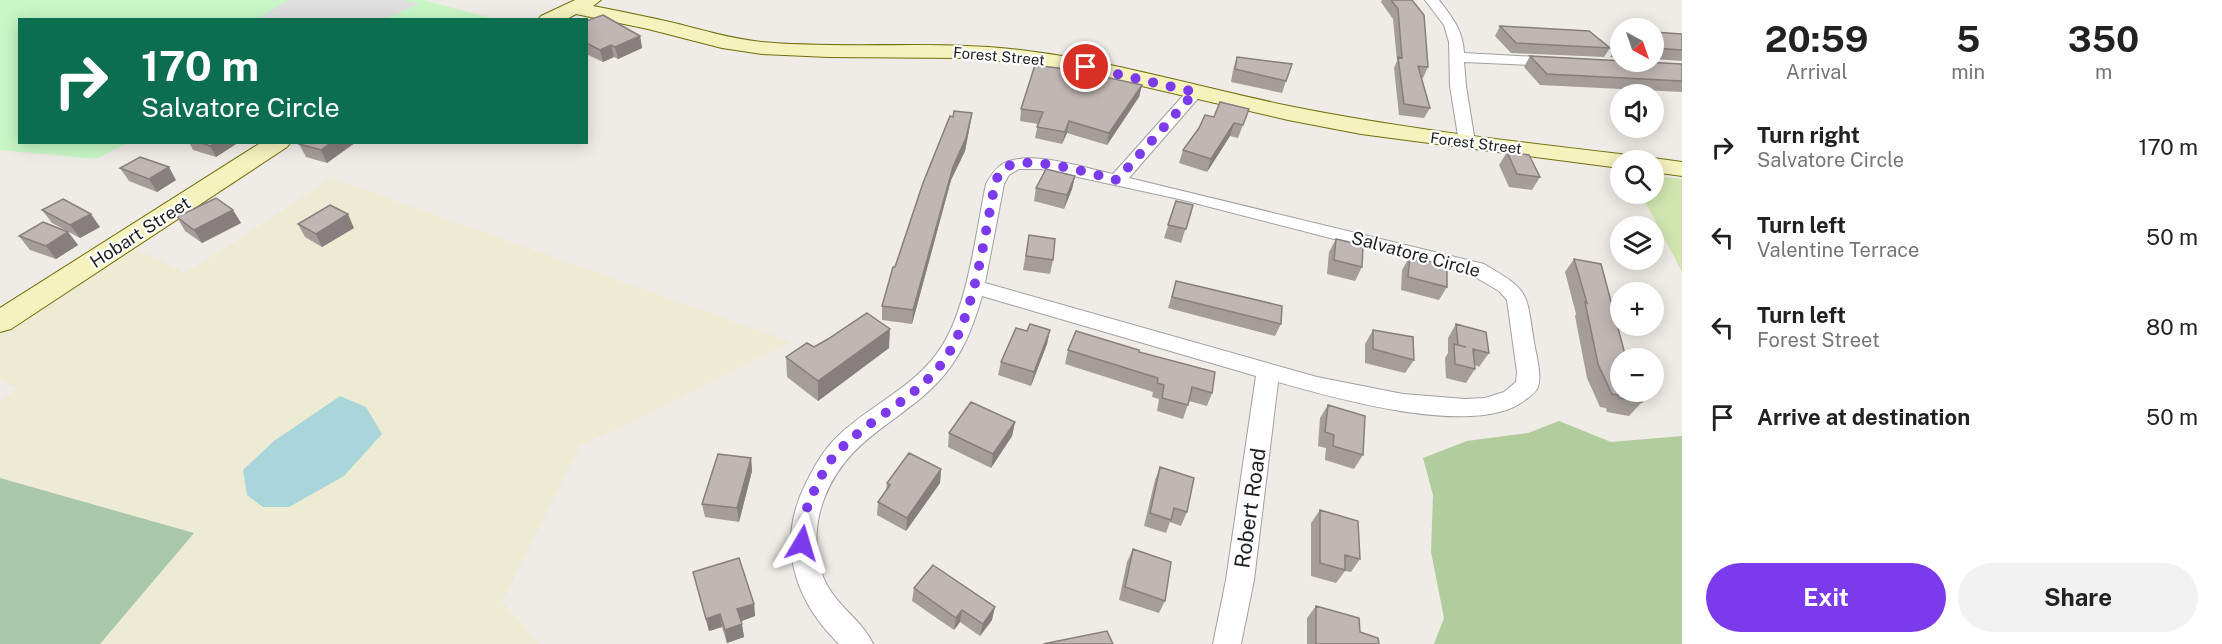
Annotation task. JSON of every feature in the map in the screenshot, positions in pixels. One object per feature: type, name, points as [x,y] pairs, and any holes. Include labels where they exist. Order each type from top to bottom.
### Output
[{"type":"street","name":"Forest Street","points":[[602,0],[624,16]]},
{"type":"street","points":[[1432,0],[1451,25],[1456,42],[1467,142]]},
{"type":"street","name":"Forest Street","points":[[583,4],[606,15],[624,16],[705,38],[760,48],[989,52],[1069,64],[1326,121],[1610,160]]},
{"type":"street","points":[[552,18],[583,4]]},
{"type":"street","points":[[1456,57],[1570,63]]},
{"type":"street","points":[[1117,180],[1195,92]]},
{"type":"street","name":"Hobart Street","points":[[0,322],[276,144]]},
{"type":"street","name":"Salvatore Circle","points":[[1024,162],[1117,180],[1420,253],[1477,269],[1493,276],[1516,298],[1528,372],[1527,386],[1512,398],[1486,407],[1465,408],[1403,403],[1366,397],[974,287],[999,173],[1012,165],[1024,162]]},
{"type":"street","points":[[1664,167],[1682,169]]},
{"type":"street","points":[[859,644],[844,631],[816,594],[803,557],[801,530],[811,497],[834,456],[927,380],[949,354],[962,327],[974,287]]},
{"type":"street","name":"Robert Road","points":[[1227,644],[1240,580],[1268,371]]},
{"type":"shaded area","points":[[289,0],[402,0],[419,4],[386,18],[258,18]]},
{"type":"shaded area","points":[[332,178],[791,342],[618,429],[580,445],[502,602],[540,644],[100,644],[194,533],[0,478],[0,401],[17,389],[0,380],[0,332],[131,247],[186,273]]},
{"type":"green space","points":[[0,0],[423,0],[491,18],[18,18],[18,144],[125,144],[96,159],[0,150]]},
{"type":"green space","points":[[1664,177],[1682,179],[1682,272],[1664,238],[1664,216],[1653,216],[1646,204],[1664,204]]},
{"type":"green space","points":[[1559,421],[1611,442],[1682,436],[1682,644],[1434,644],[1444,618],[1431,552],[1433,495],[1423,458],[1467,441],[1528,433]]},
{"type":"green space","points":[[0,478],[194,533],[100,644],[0,644]]},
{"type":"water","points":[[340,396],[366,407],[382,434],[344,476],[289,507],[263,507],[247,495],[243,470],[274,441]]},
{"type":"building","points":[[1391,0],[1412,0],[1424,15],[1428,67],[1418,66],[1430,108],[1404,104],[1398,57],[1402,58],[1398,9]]},
{"type":"building","points":[[603,15],[640,36],[615,47],[611,45],[600,50],[588,44],[588,20]]},
{"type":"building","points":[[1500,26],[1589,31],[1610,48],[1516,43]]},
{"type":"building","points":[[1664,33],[1682,34],[1682,50],[1664,49]]},
{"type":"building","points":[[1530,56],[1610,60],[1610,72],[1664,72],[1664,63],[1682,64],[1682,81],[1547,74]]},
{"type":"building","points":[[1237,57],[1292,64],[1286,81],[1235,69]]},
{"type":"building","points":[[1035,65],[1072,70],[1069,82],[1098,87],[1105,77],[1142,85],[1109,133],[1069,121],[1065,132],[1037,127],[1043,112],[1021,109]]},
{"type":"building","points":[[1220,102],[1249,109],[1243,125],[1234,123],[1211,159],[1183,150],[1199,128],[1205,115],[1214,117]]},
{"type":"building","points":[[954,111],[972,113],[966,138],[953,167],[913,310],[882,306],[893,267],[895,267],[923,183]]},
{"type":"building","points":[[299,144],[329,144],[321,150]]},
{"type":"building","points":[[1507,152],[1529,155],[1540,177],[1517,174]]},
{"type":"building","points":[[140,157],[169,167],[149,179],[120,168]]},
{"type":"building","points":[[1046,169],[1075,176],[1067,195],[1036,188]]},
{"type":"building","points":[[216,198],[233,210],[194,230],[177,217]]},
{"type":"building","points":[[63,199],[91,214],[70,225],[42,210]]},
{"type":"building","points":[[1176,201],[1193,205],[1186,229],[1168,225]]},
{"type":"building","points":[[330,205],[348,214],[316,234],[298,224]]},
{"type":"building","points":[[43,222],[68,232],[46,246],[19,236]]},
{"type":"building","points":[[1029,235],[1055,239],[1053,260],[1026,256]]},
{"type":"building","points":[[1336,239],[1363,245],[1362,267],[1334,260]]},
{"type":"building","points":[[1410,256],[1447,266],[1447,287],[1408,277]]},
{"type":"building","points":[[1574,259],[1601,264],[1610,298],[1610,336],[1620,336],[1623,348],[1610,348],[1610,390],[1598,364],[1585,302],[1587,303]]},
{"type":"building","points":[[1176,281],[1282,306],[1281,324],[1172,297]]},
{"type":"building","points":[[867,313],[890,329],[818,381],[786,357],[807,343],[814,347]]},
{"type":"building","points":[[1030,324],[1050,330],[1034,372],[1001,362],[1016,328],[1027,331]]},
{"type":"building","points":[[1456,324],[1486,332],[1489,353],[1473,349],[1475,369],[1455,364],[1454,344],[1458,345]]},
{"type":"building","points":[[1373,330],[1413,337],[1414,360],[1373,349]]},
{"type":"building","points":[[1076,331],[1139,350],[1139,352],[1215,372],[1212,393],[1192,387],[1188,405],[1162,398],[1164,385],[1157,383],[1158,378],[1068,350]]},
{"type":"building","points":[[971,402],[1015,422],[993,454],[949,433]]},
{"type":"building","points":[[1328,405],[1365,416],[1363,455],[1333,446],[1334,435],[1325,432]]},
{"type":"building","points":[[909,453],[941,469],[907,518],[878,502],[890,485],[887,483]]},
{"type":"building","points":[[718,454],[751,458],[737,508],[702,504]]},
{"type":"building","points":[[1160,467],[1194,478],[1187,512],[1174,508],[1171,520],[1150,513]]},
{"type":"building","points":[[1320,510],[1358,521],[1360,559],[1345,555],[1345,570],[1320,563]]},
{"type":"building","points":[[1133,549],[1171,562],[1165,601],[1125,587]]},
{"type":"building","points":[[739,558],[754,604],[737,609],[742,624],[725,630],[720,614],[706,619],[693,572]]},
{"type":"building","points":[[933,565],[995,607],[983,624],[962,610],[956,618],[914,588]]},
{"type":"building","points":[[1316,606],[1359,618],[1360,632],[1378,638],[1379,644],[1316,644]]},
{"type":"building","points":[[1107,631],[1113,644],[1043,644]]},
{"type":"route","points":[[802,543],[801,530],[811,497],[834,456],[849,441],[927,380],[949,354],[962,327],[974,290],[977,265],[999,173],[1006,167],[1024,162],[1117,180],[1195,92],[1086,67]]}]
